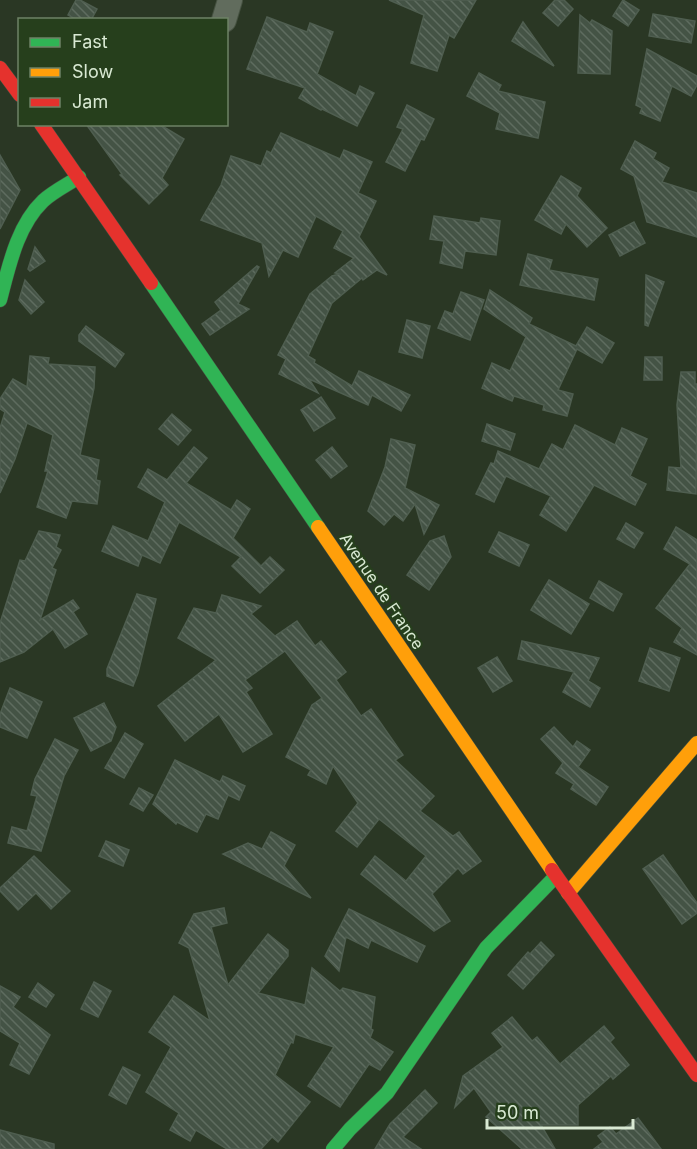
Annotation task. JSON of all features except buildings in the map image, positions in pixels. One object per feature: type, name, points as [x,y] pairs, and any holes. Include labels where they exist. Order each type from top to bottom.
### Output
[{"type":"main road","points":[[0,68],[18,92]]},
{"type":"main road","name":"Avenue de France","points":[[42,126],[556,876],[697,1075]]},
{"type":"main road","points":[[0,300],[9,264],[28,220],[44,201],[79,177]]},
{"type":"main road","points":[[568,893],[697,743]]},
{"type":"main road","points":[[333,1149],[387,1093],[486,948],[556,876]]},
{"type":"street","points":[[225,18],[230,0]]},
{"type":"traffic: fast","points":[[0,300],[15,247],[34,211],[56,191],[79,177]]},
{"type":"traffic: fast","points":[[151,283],[318,527]]},
{"type":"traffic: fast","points":[[333,1149],[387,1093],[486,948],[556,876]]},
{"type":"traffic: slow","points":[[318,527],[552,870]]},
{"type":"traffic: slow","points":[[568,893],[697,743]]},
{"type":"traffic: jam","points":[[0,68],[18,92]]},
{"type":"traffic: jam","points":[[42,126],[151,283]]},
{"type":"traffic: jam","points":[[552,870],[697,1075]]}]
